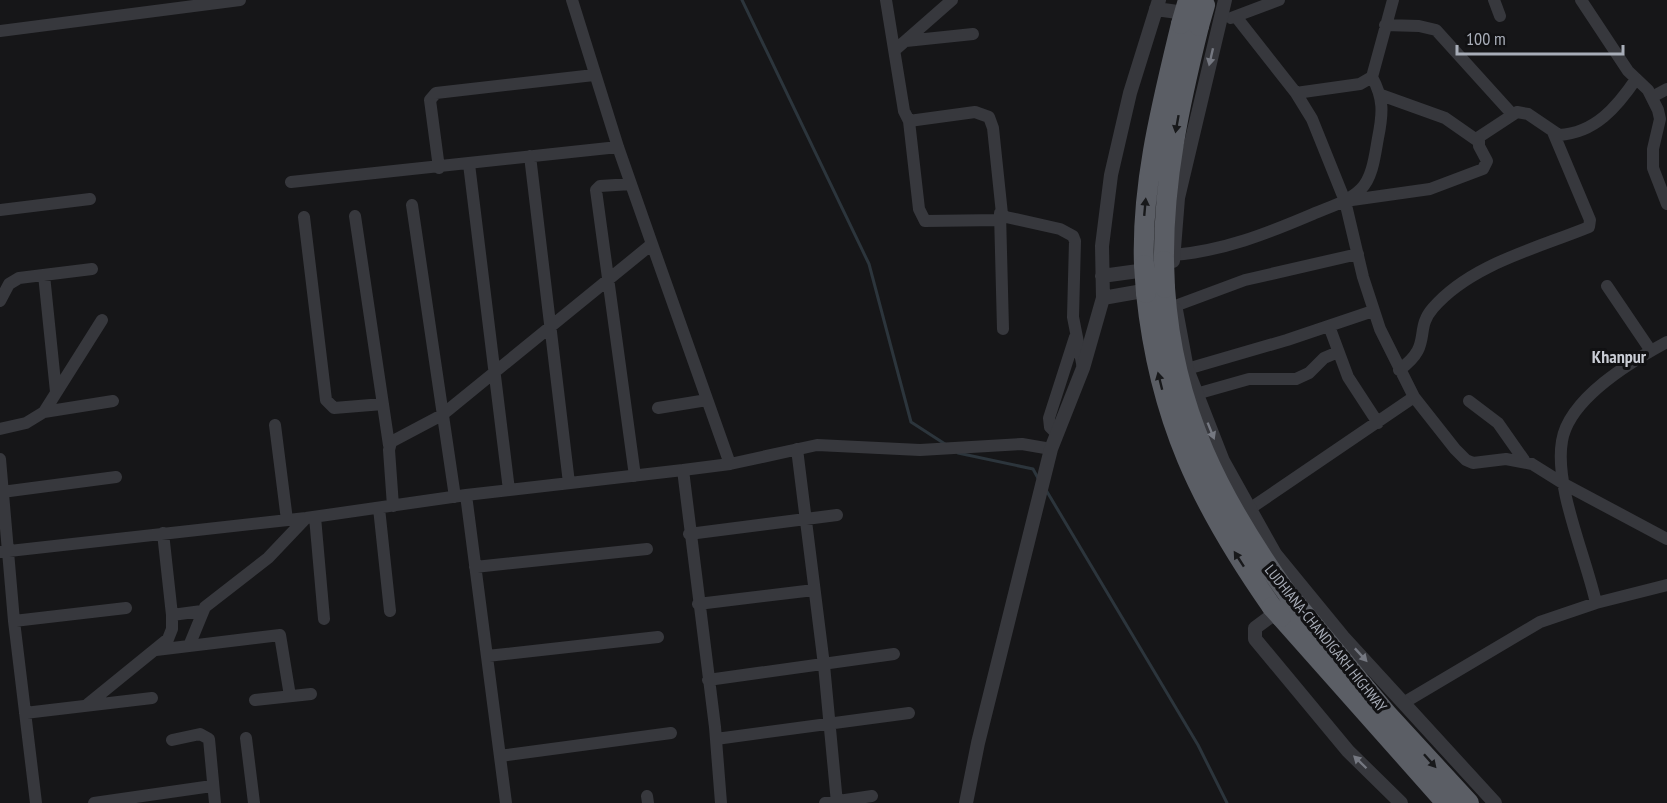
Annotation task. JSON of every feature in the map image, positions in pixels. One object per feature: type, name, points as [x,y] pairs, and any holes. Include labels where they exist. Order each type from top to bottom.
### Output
[{"type":"highway","points":[[1197,1],[1148,180],[1143,236],[1163,262],[1156,364],[1174,427],[1203,497],[1226,540],[1289,603],[1446,803]]},
{"type":"highway","name":"LUDHIANA-CHANDIGARH HIGHWAY","points":[[1289,603],[1468,803]]},
{"type":"street","points":[[0,31],[240,0]]},
{"type":"street","points":[[572,0],[618,147],[730,464]]},
{"type":"street","points":[[886,0],[904,111],[909,121],[919,209],[925,221],[1000,214],[1060,229],[1073,236],[1075,336],[1083,368]]},
{"type":"street","points":[[895,50],[952,0]]},
{"type":"street","points":[[1225,0],[1163,262],[1162,289],[1175,306],[1187,369],[1223,461],[1248,510],[1275,554],[1289,603],[1343,637],[1405,702],[1495,803]]},
{"type":"street","points":[[966,803],[978,743],[1044,475],[1056,434],[1083,368],[1103,298],[1102,246],[1110,175],[1130,93],[1157,5],[1220,19],[1237,18],[1279,0]]},
{"type":"street","points":[[1296,93],[1360,84],[1371,77],[1393,0]]},
{"type":"street","points":[[1494,0],[1500,16]]},
{"type":"street","points":[[1581,0],[1636,79],[1652,97],[1660,118],[1653,149],[1653,168],[1667,204]]},
{"type":"street","points":[[1237,18],[1296,93],[1326,149],[1345,201],[1373,311],[1399,370],[1414,397],[1466,460],[1473,463],[1506,459],[1524,460]]},
{"type":"street","points":[[1385,25],[1419,26],[1436,30],[1512,114]]},
{"type":"street","points":[[906,41],[973,34]]},
{"type":"street","points":[[439,168],[430,100],[436,93],[594,75]]},
{"type":"street","points":[[1102,276],[1247,241],[1345,201],[1362,189],[1371,170],[1383,115],[1382,94],[1371,77]]},
{"type":"street","points":[[1478,141],[1483,133],[1512,114],[1528,114],[1559,135],[1575,133],[1600,120],[1619,102],[1636,79]]},
{"type":"street","points":[[1652,97],[1667,88]]},
{"type":"street","points":[[1345,201],[1430,189],[1483,169],[1487,161],[1478,141],[1445,118],[1382,94]]},
{"type":"street","points":[[909,121],[975,112],[989,117],[993,128],[1000,214],[1003,329]]},
{"type":"street","points":[[1399,370],[1417,355],[1426,317],[1432,308],[1454,290],[1483,271],[1589,227],[1590,220],[1553,132]]},
{"type":"street","points":[[291,182],[439,168],[618,147]]},
{"type":"street","points":[[530,156],[569,483]]},
{"type":"street","points":[[469,164],[509,490]]},
{"type":"street","points":[[631,184],[600,186],[597,190],[635,476]]},
{"type":"street","points":[[0,210],[90,199]]},
{"type":"street","points":[[412,206],[442,415],[475,567],[506,803]]},
{"type":"street","points":[[356,216],[389,445],[393,506]]},
{"type":"street","points":[[304,217],[327,400],[334,408],[342,409],[383,404]]},
{"type":"street","points":[[389,445],[394,439],[442,415],[652,244]]},
{"type":"street","points":[[1175,306],[1229,284],[1358,254]]},
{"type":"street","points":[[0,301],[13,281],[92,269]]},
{"type":"street","points":[[44,275],[56,392]]},
{"type":"street","points":[[1607,286],[1651,351]]},
{"type":"street","points":[[1103,298],[1162,289]]},
{"type":"street","points":[[1187,369],[1373,311]]},
{"type":"street","points":[[44,412],[102,320]]},
{"type":"street","points":[[1329,326],[1354,390],[1378,423]]},
{"type":"street","points":[[1056,434],[1050,427],[1049,418],[1075,336]]},
{"type":"street","points":[[1596,603],[1589,568],[1564,484],[1562,440],[1575,412],[1599,387],[1667,342]]},
{"type":"street","points":[[1196,394],[1249,379],[1303,377],[1320,361],[1338,352]]},
{"type":"street","points":[[1248,510],[1414,397]]},
{"type":"street","points":[[658,408],[707,400]]},
{"type":"street","points":[[0,429],[26,423],[44,412],[112,401]]},
{"type":"street","points":[[1469,402],[1498,423],[1524,460],[1667,539]]},
{"type":"street","points":[[275,425],[287,520]]},
{"type":"street","points":[[4,552],[310,518],[460,496],[730,464],[829,444],[890,449],[940,449],[1022,444],[1051,450]]},
{"type":"street","points":[[797,449],[824,665],[833,802],[872,796]]},
{"type":"street","points":[[0,459],[4,552],[36,803]]},
{"type":"street","points":[[683,470],[689,534],[716,739],[721,803]]},
{"type":"street","points":[[2,492],[116,477]]},
{"type":"street","points":[[379,508],[390,612]]},
{"type":"street","points":[[689,534],[837,515]]},
{"type":"street","points":[[189,646],[202,611],[268,558],[310,518]]},
{"type":"street","points":[[310,518],[324,619]]},
{"type":"street","points":[[88,704],[156,650],[170,634],[172,615],[163,533]]},
{"type":"street","points":[[475,567],[647,549]]},
{"type":"street","points":[[1405,702],[1539,622],[1596,603],[1667,585]]},
{"type":"street","points":[[698,604],[814,590]]},
{"type":"street","points":[[1289,603],[1255,628],[1256,639],[1348,751],[1401,803]]},
{"type":"street","points":[[14,621],[126,608]]},
{"type":"street","points":[[172,615],[202,611]]},
{"type":"street","points":[[156,650],[280,635],[290,696]]},
{"type":"street","points":[[487,656],[658,637]]},
{"type":"street","points":[[708,680],[894,654]]},
{"type":"street","points":[[255,700],[311,694]]},
{"type":"street","points":[[25,713],[152,698]]},
{"type":"street","points":[[716,739],[909,713]]},
{"type":"street","points":[[500,756],[671,733]]},
{"type":"street","points":[[172,740],[200,734],[209,739],[215,803]]},
{"type":"street","points":[[246,738],[254,803]]},
{"type":"street","points":[[94,803],[212,786]]},
{"type":"waterway","points":[[742,0],[869,264],[911,422],[945,444]]},
{"type":"waterway","points":[[958,453],[1033,469],[1039,480]]},
{"type":"waterway","points":[[1046,490],[1198,745],[1227,803]]},
{"type":"district","name":"Khanpur","points":[[1619,356]]}]
